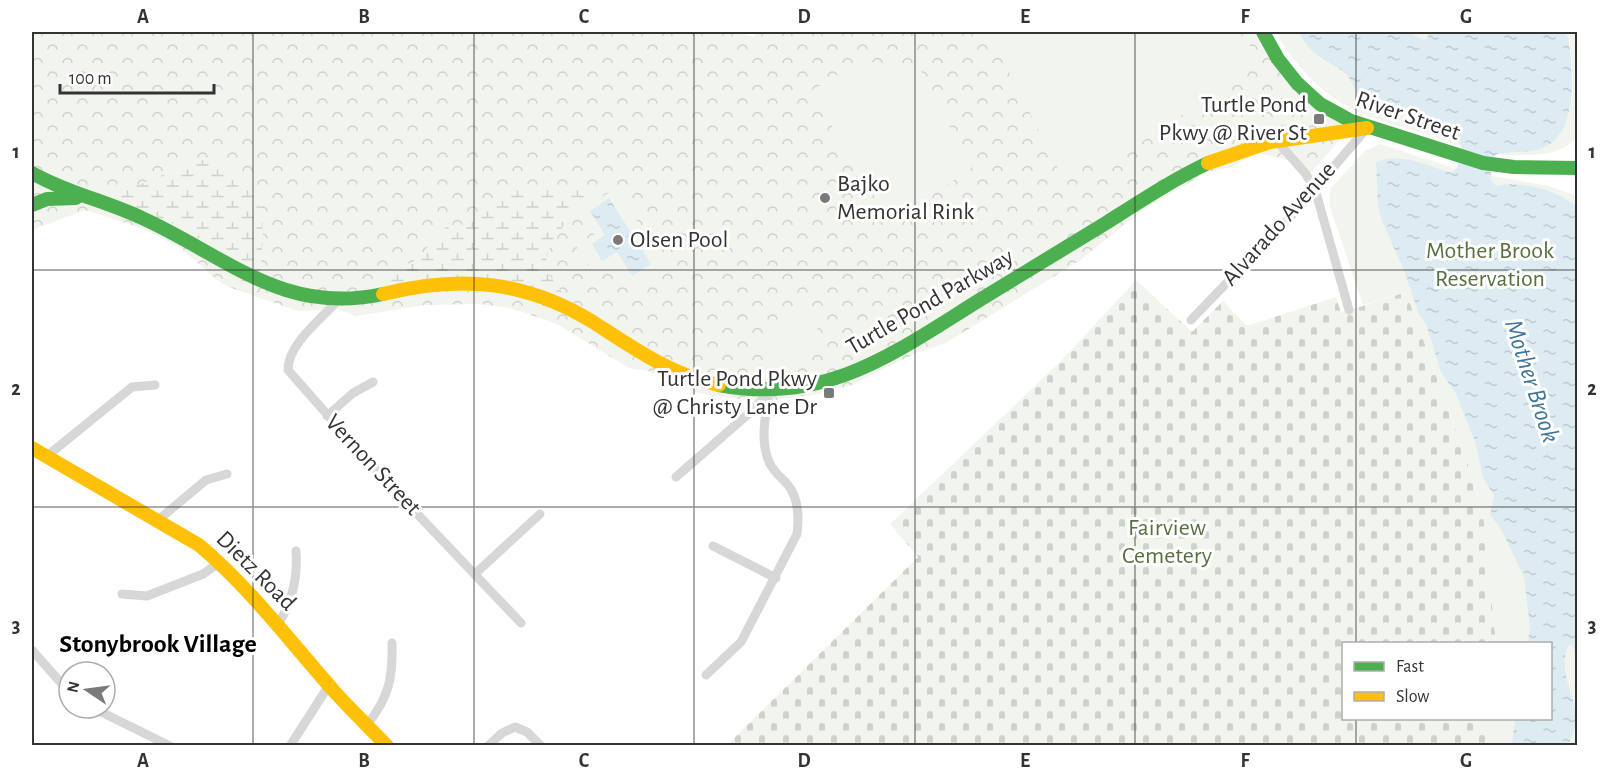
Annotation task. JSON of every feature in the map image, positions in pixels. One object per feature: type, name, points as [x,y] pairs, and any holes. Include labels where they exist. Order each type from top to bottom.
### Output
[{"type":"main road","name":"River Street","points":[[1263,32],[1278,59],[1297,83],[1336,114],[1367,128],[1455,156],[1498,165],[1578,168]]},
{"type":"main road","name":"Turtle Pond Parkway","points":[[1300,134],[1336,114]]},
{"type":"main road","name":"Turtle Pond Parkway","points":[[32,173],[50,185],[84,199],[139,216],[174,233],[226,266],[272,290],[299,297],[338,300],[449,282],[523,291],[587,318],[666,369],[719,387],[769,391],[808,388],[877,363],[1172,183],[1221,158],[1300,134],[1367,128]]},
{"type":"main road","points":[[32,205],[47,199],[84,199]]},
{"type":"main road","name":"Dietz Road","points":[[32,448],[157,521],[220,562],[278,624],[329,685],[387,746]]},
{"type":"street","name":"Alvarado Avenue","points":[[1191,320],[1315,189],[1367,128]]},
{"type":"street","points":[[1275,140],[1305,173],[1315,189],[1349,310]]},
{"type":"street","name":"Vernon Street","points":[[338,300],[297,345],[288,360],[288,370],[327,416],[521,622]]},
{"type":"street","points":[[327,416],[353,393],[373,382]]},
{"type":"street","points":[[47,456],[132,387],[155,385]]},
{"type":"street","points":[[676,477],[754,408],[769,391]]},
{"type":"street","points":[[706,675],[741,642],[797,534],[799,519],[794,496],[770,465],[766,451],[763,435],[769,391]]},
{"type":"street","points":[[157,521],[206,480],[227,474]]},
{"type":"street","points":[[476,573],[540,514]]},
{"type":"street","points":[[712,546],[776,578]]},
{"type":"street","points":[[278,624],[288,609],[298,574],[297,551]]},
{"type":"street","points":[[122,594],[147,596],[203,574],[220,562]]},
{"type":"street","points":[[367,725],[382,705],[393,668],[392,643]]},
{"type":"street","points":[[32,650],[57,679]]},
{"type":"street","points":[[32,668],[40,660]]},
{"type":"street","points":[[290,746],[329,685]]},
{"type":"street","points":[[117,720],[170,746]]},
{"type":"street","points":[[488,746],[502,732],[515,727],[527,732],[541,746]]},
{"type":"green space","points":[[32,32],[738,32],[753,37],[758,32],[1254,32],[1273,63],[1350,128],[1305,180],[1291,162],[1255,153],[1232,167],[1206,173],[1143,210],[1079,261],[946,343],[916,353],[852,385],[820,394],[761,402],[708,395],[689,390],[648,371],[629,368],[557,324],[510,308],[480,304],[425,305],[357,316],[337,309],[298,311],[229,287],[217,280],[182,249],[144,229],[85,210],[32,230]]},
{"type":"green space","points":[[989,32],[1238,32],[1263,60],[1133,148],[1061,174]]},
{"type":"green space","points":[[1275,32],[1577,32],[1578,122],[1574,140],[1556,151],[1544,154],[1503,155],[1469,149],[1381,120],[1346,106],[1317,85]]},
{"type":"green space","points":[[871,62],[895,66],[918,65],[971,168],[891,224],[811,91],[852,66]]},
{"type":"green space","name":"Mother Brook Reservation","points":[[1380,144],[1463,171],[1549,186],[1577,196],[1577,745],[1485,745],[1493,720],[1552,720],[1552,642],[1496,642],[1483,513],[1465,455],[1406,292],[1363,305],[1330,207],[1330,189],[1365,151]]},
{"type":"green space","points":[[203,160],[227,168],[244,179],[254,193],[260,208],[263,226],[259,288],[247,290],[216,272],[207,244],[198,235],[160,219],[108,208],[101,198],[155,179],[183,164]]},
{"type":"green space","points":[[531,187],[544,190],[594,189],[556,236],[547,257],[545,269],[562,292],[563,299],[479,283],[383,289],[395,269],[417,260],[440,232],[448,226],[467,224],[480,218],[498,199],[518,189]]},
{"type":"green space","name":"Olsen Pool","points":[[616,188],[665,264],[631,287],[614,262],[595,275],[576,246],[596,233],[581,210]]},
{"type":"green space","name":"Fairview Cemetery","points":[[1136,280],[1192,332],[1223,301],[1247,326],[1336,297],[1341,313],[1406,292],[1465,455],[1483,513],[1496,642],[1342,642],[1342,720],[1493,720],[1485,745],[726,746],[918,557],[890,524],[1062,360]]},
{"type":"green space","points":[[805,306],[818,329],[811,344],[793,361],[769,363],[755,338]]},
{"type":"water","name":"Mother Brook Reservation","points":[[1299,32],[1409,32],[1423,40],[1427,39],[1429,32],[1564,32],[1568,37],[1572,85],[1567,118],[1561,132],[1551,143],[1537,150],[1495,155],[1490,179],[1496,186],[1517,184],[1550,191],[1577,207],[1578,661],[1572,644],[1568,646],[1565,657],[1566,677],[1576,716],[1568,745],[1512,745],[1515,720],[1552,720],[1552,642],[1528,642],[1530,627],[1524,577],[1501,529],[1490,515],[1494,496],[1483,477],[1475,441],[1456,394],[1441,372],[1426,324],[1419,314],[1378,206],[1376,162],[1386,159],[1405,159],[1452,173],[1457,168],[1462,146],[1448,134],[1424,120],[1398,110],[1367,103],[1359,96],[1346,74],[1318,55]]},
{"type":"water","points":[[609,198],[651,264],[632,276],[617,252],[602,261],[592,244],[605,235],[590,211]]},
{"type":"traffic: fast","points":[[1263,32],[1278,59],[1297,83],[1320,104],[1351,121],[1483,163],[1514,167],[1578,168]]},
{"type":"traffic: fast","points":[[719,385],[757,389],[792,388],[825,381],[887,356],[1156,192],[1208,163]]},
{"type":"traffic: fast","points":[[32,173],[59,186],[142,218],[229,265],[285,290],[315,297],[347,299],[383,294]]},
{"type":"traffic: fast","points":[[32,205],[47,199],[76,198]]},
{"type":"traffic: slow","points":[[1208,163],[1270,142],[1367,128]]},
{"type":"traffic: slow","points":[[383,294],[438,284],[465,283],[517,290],[568,308],[669,368],[719,385]]},
{"type":"traffic: slow","points":[[32,448],[199,545],[269,615],[333,690],[387,746]]},
{"type":"place","name":"Turtle Pond Pkwy @ River St","points":[[1319,119]]},
{"type":"place","name":"Bajko Memorial Rink","points":[[825,198]]},
{"type":"place","name":"Olsen Pool","points":[[618,240]]},
{"type":"place","name":"Turtle Pond Pkwy @ Christy Lane Dr","points":[[829,393]]},
{"type":"district","name":"Stonybrook Village","points":[[158,644]]},
{"type":"water label","name":"Mother Brook","points":[[1532,381]]}]
